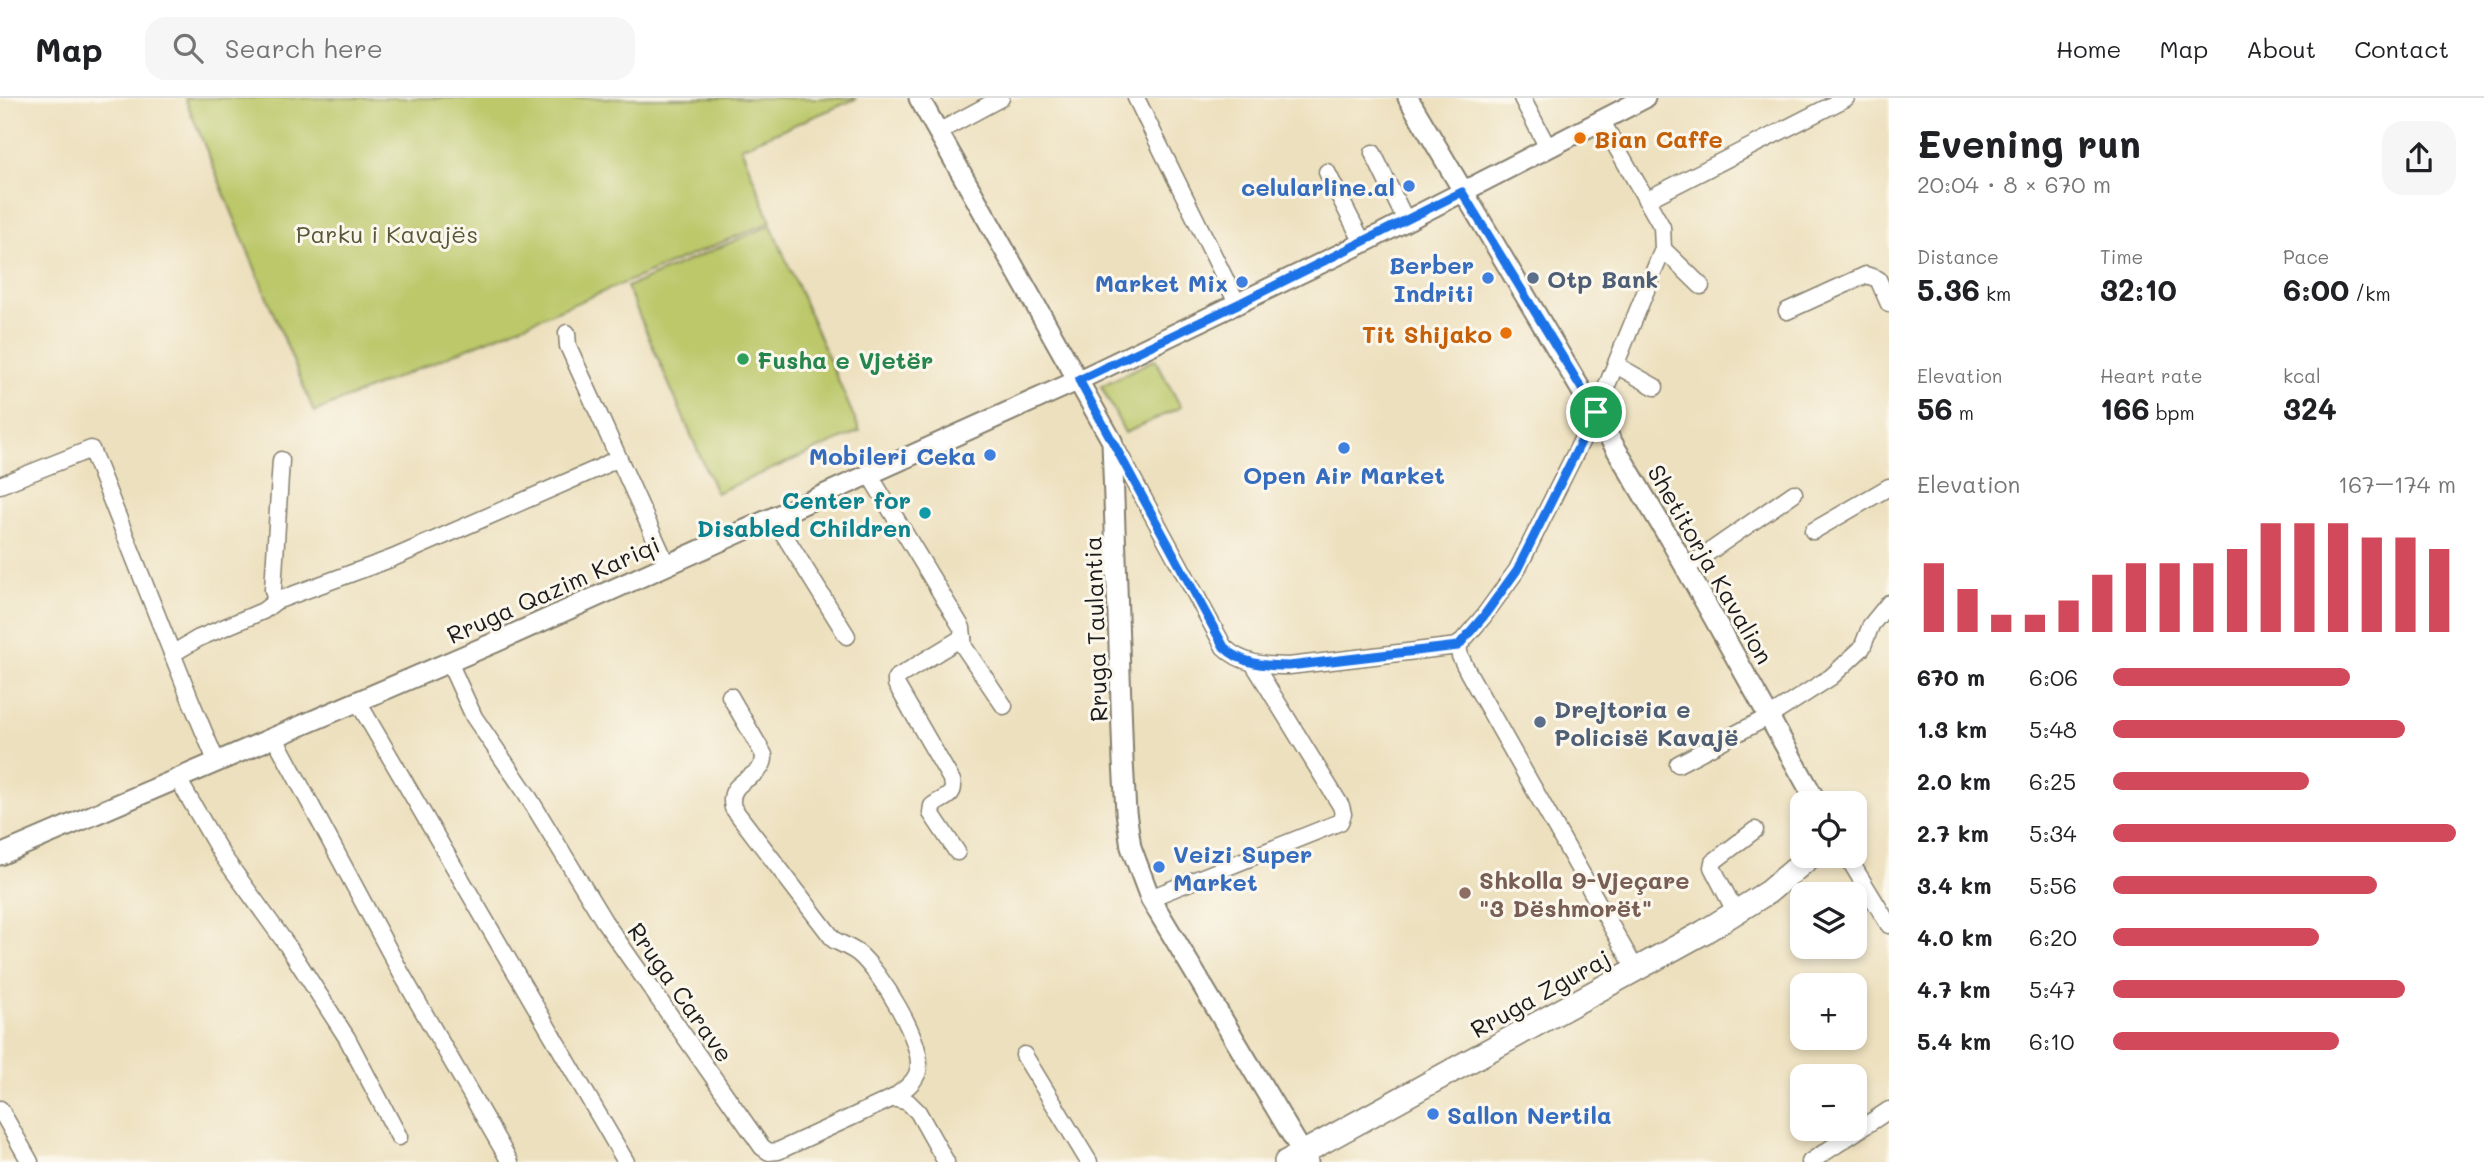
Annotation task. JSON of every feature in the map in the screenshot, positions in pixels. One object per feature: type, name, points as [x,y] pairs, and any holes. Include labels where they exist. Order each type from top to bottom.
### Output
[{"type":"main road","name":"Rruga Zguraj","points":[[1299,1159],[1736,913],[1768,892],[1797,868]]},
{"type":"street","name":"Rruga Taulantia","points":[[919,98],[1112,441],[1126,812],[1131,847],[1150,898],[1299,1159]]},
{"type":"street","points":[[938,132],[1001,98]]},
{"type":"street","points":[[1136,98],[1238,304]]},
{"type":"street","name":"Shetitorja Kavalion","points":[[1408,98],[1596,412],[1811,791]]},
{"type":"street","points":[[1522,98],[1548,148]]},
{"type":"street","name":"Rruga Qazim Kariqi","points":[[0,855],[449,662],[1079,380],[1363,243],[1646,98]]},
{"type":"street","points":[[1646,200],[1846,98]]},
{"type":"street","points":[[1112,441],[1224,647],[1235,658],[1269,666],[1289,666],[1458,646],[1517,570],[1596,412],[1663,249],[1662,227],[1601,120]]},
{"type":"street","points":[[1373,153],[1406,221]]},
{"type":"street","points":[[1327,172],[1363,243]]},
{"type":"street","points":[[1663,249],[1701,286]]},
{"type":"street","points":[[1787,311],[1866,275],[1878,279],[1889,304]]},
{"type":"street","points":[[566,333],[568,346],[667,565]]},
{"type":"street","points":[[1616,365],[1655,387]]},
{"type":"street","points":[[0,485],[91,449],[217,762]]},
{"type":"street","points":[[172,654],[199,638],[263,611],[276,600],[393,558],[601,467],[618,457]]},
{"type":"street","points":[[276,600],[273,590],[281,460]]},
{"type":"street","points":[[869,474],[962,628],[964,648],[1004,706]]},
{"type":"street","points":[[1813,531],[1889,487]]},
{"type":"street","points":[[1686,568],[1794,493]]},
{"type":"street","points":[[773,517],[847,636]]},
{"type":"street","points":[[1678,764],[1770,716],[1831,677],[1862,648],[1871,625],[1889,603]]},
{"type":"street","points":[[957,852],[931,813],[932,807],[948,797],[954,788],[896,684],[896,678],[963,636]]},
{"type":"street","points":[[1458,646],[1468,672],[1636,970]]},
{"type":"street","name":"Rruga Carave","points":[[449,662],[474,717],[526,793],[604,921],[762,1147],[769,1152],[778,1150],[893,1098]]},
{"type":"street","points":[[1150,898],[1340,822],[1343,814],[1340,806],[1253,663]]},
{"type":"street","points":[[730,696],[764,755],[760,768],[734,789],[730,798],[733,808],[834,940],[858,953],[879,977],[900,1008],[919,1059],[918,1072],[911,1083],[893,1098]]},
{"type":"street","points":[[358,702],[626,1162]]},
{"type":"street","points":[[275,737],[376,927],[510,1162]]},
{"type":"street","points":[[178,779],[222,855],[287,945],[347,1038],[399,1137]]},
{"type":"street","points":[[1736,913],[1712,867],[1713,862],[1755,830]]},
{"type":"street","points":[[1854,868],[1889,925]]},
{"type":"street","points":[[1024,1055],[1089,1162]]},
{"type":"street","points":[[893,1098],[908,1102],[918,1112],[946,1162]]},
{"type":"street","points":[[0,1109],[30,1162]]},
{"type":"street","points":[[1810,1162],[1889,1110]]},
{"type":"green space","name":"Parku i Kavajës","points":[[185,98],[856,99],[741,147],[771,222],[314,412]]},
{"type":"green space","name":"Fusha e Vjetër","points":[[771,225],[860,431],[716,493],[627,287]]},
{"type":"green space","points":[[1155,359],[1181,407],[1125,433],[1101,386]]},
{"type":"place","name":"Bian Caffe","points":[[1580,138]]},
{"type":"place","name":"celularline.al","points":[[1409,186]]},
{"type":"place","name":"Berber Indriti","points":[[1488,278]]},
{"type":"place","name":"Otp Bank","points":[[1533,278]]},
{"type":"place","name":"Market Mix","points":[[1242,282]]},
{"type":"place","name":"Tit Shijako","points":[[1506,333]]},
{"type":"place","name":"Fusha e Vjetër","points":[[743,359]]},
{"type":"place","name":"Open Air Market","points":[[1344,448]]},
{"type":"place","name":"Mobileri Ceka","points":[[990,455]]},
{"type":"place","name":"Center for Disabled Children","points":[[925,513]]},
{"type":"place","name":"Drejtoria e Policisë Kavajë","points":[[1540,722]]},
{"type":"place","name":"Veizi Super Market","points":[[1159,867]]},
{"type":"place","name":"Shkolla 9-Vjeçare \"3 Dëshmorët\"","points":[[1465,893]]},
{"type":"place","name":"Sallon Nertila","points":[[1433,1114]]},
{"type":"route","points":[[1462,192],[1596,412],[1517,570],[1458,646],[1289,666],[1269,666],[1235,658],[1224,647],[1079,380],[1363,243],[1462,192]]}]
